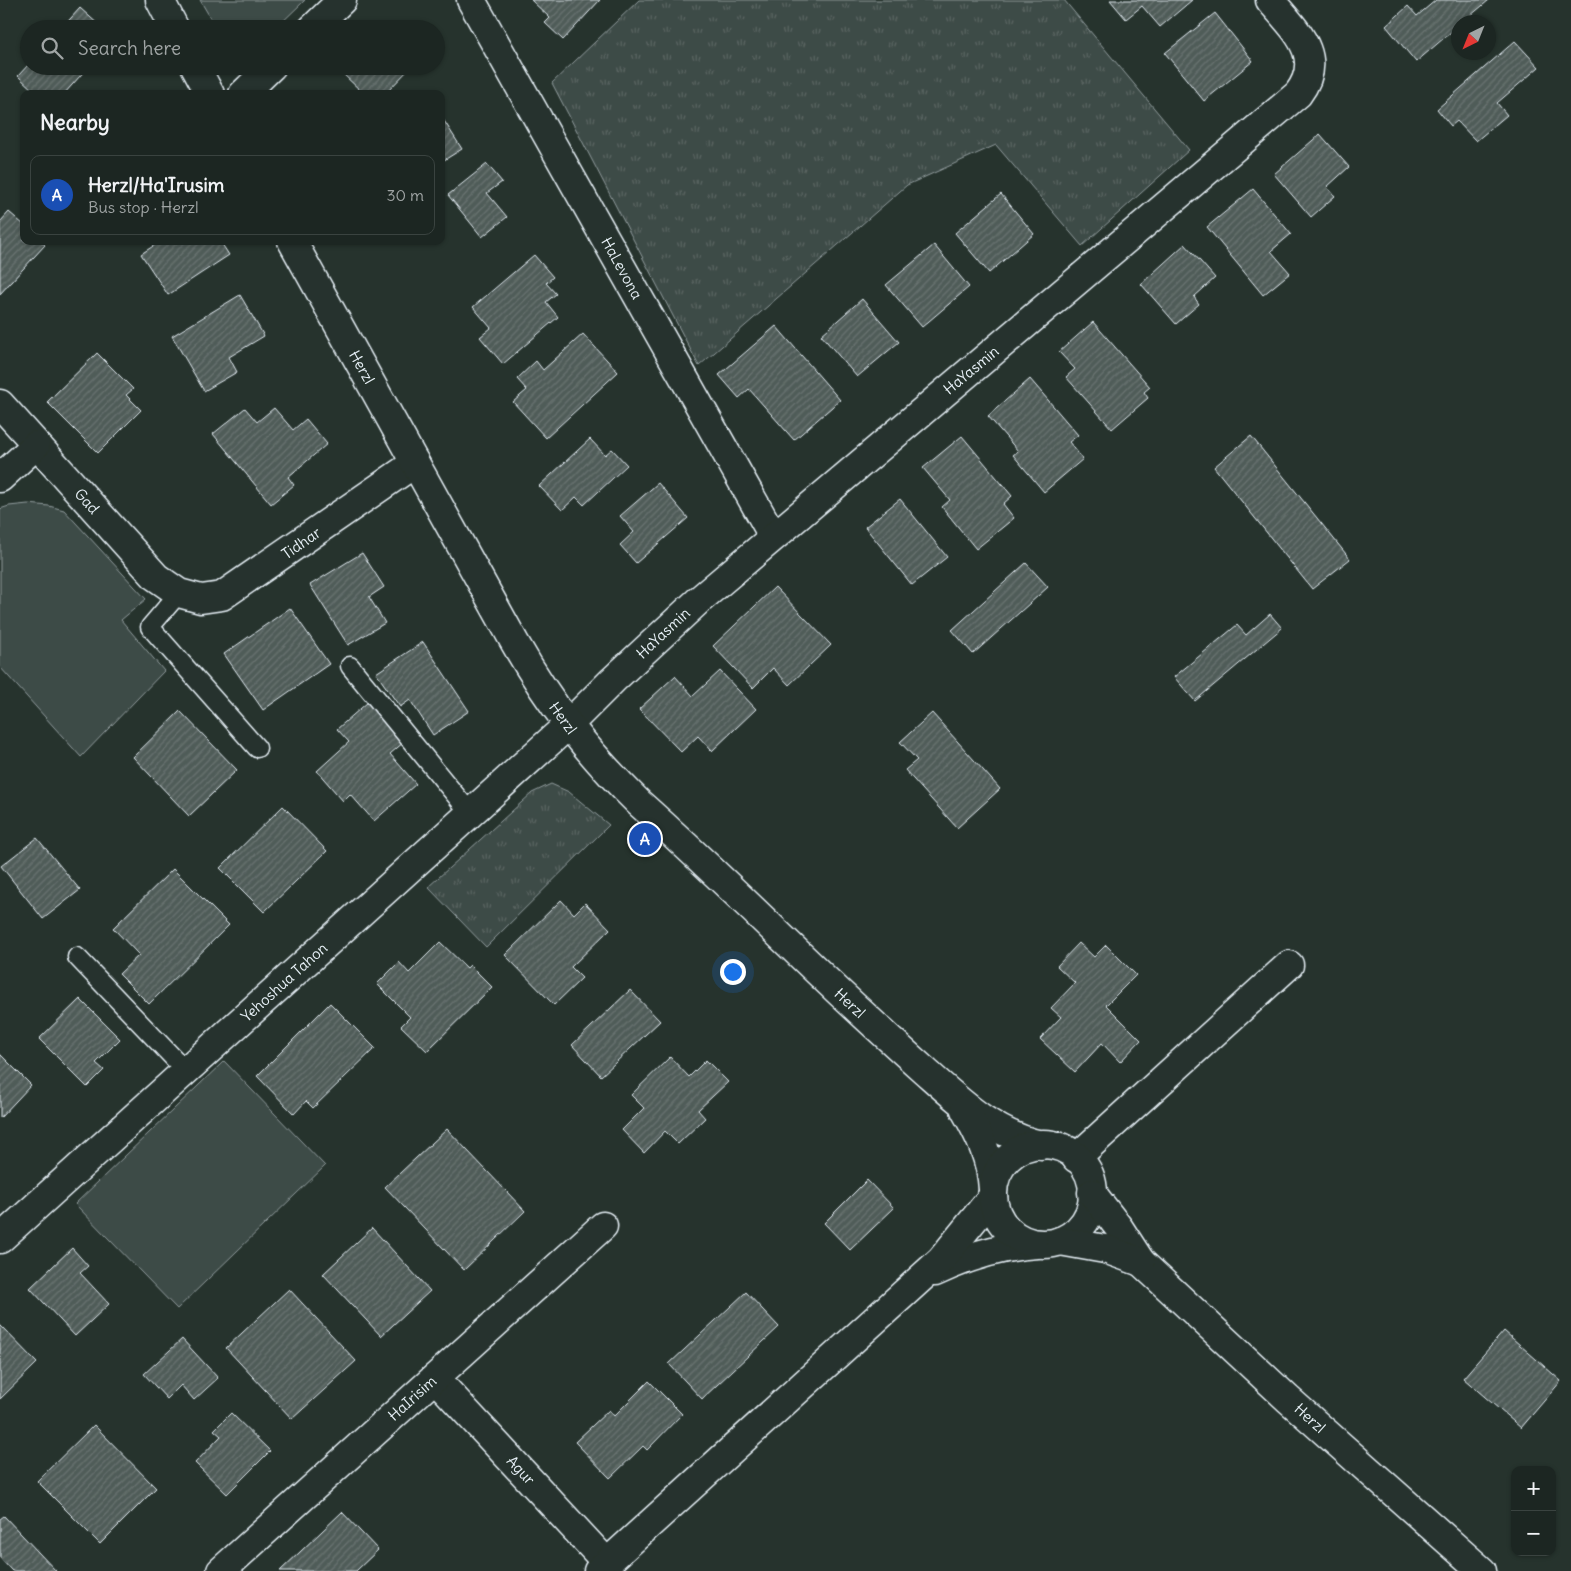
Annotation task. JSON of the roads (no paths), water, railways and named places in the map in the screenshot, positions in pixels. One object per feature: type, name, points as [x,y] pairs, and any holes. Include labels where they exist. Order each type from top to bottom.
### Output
[{"type":"street","points":[[160,0],[170,20]]},
{"type":"street","points":[[321,20],[342,0]]},
{"type":"street","name":"HaLevona","points":[[472,0],[773,536]]},
{"type":"street","name":"HaYasmin","points":[[568,726],[613,680],[698,600],[1298,94],[1309,74],[1308,53],[1295,30],[1270,0]]},
{"type":"street","points":[[200,75],[208,90]]},
{"type":"street","points":[[247,90],[263,75]]},
{"type":"street","name":"Herzl","points":[[294,245],[526,662],[568,726],[604,769],[884,1035],[984,1121],[1001,1131],[1041,1145]]},
{"type":"street","name":"Gad","points":[[0,404],[156,577],[179,593]]},
{"type":"street","points":[[0,478],[36,445]]},
{"type":"street","name":"Tidhar","points":[[179,593],[201,599],[222,596],[416,463]]},
{"type":"street","name":"Yehoshua Tahon","points":[[4,1228],[186,1071],[568,726]]},
{"type":"street","points":[[1076,1158],[1290,965]]},
{"type":"street","name":"Herzl","points":[[957,1099],[982,1140],[991,1166],[993,1192]]},
{"type":"street","points":[[922,1278],[965,1259],[987,1252],[1009,1246],[1048,1242],[1073,1234],[1084,1222],[1091,1208],[1090,1178],[1076,1158],[1070,1153],[1056,1146],[1041,1145],[1019,1151],[1006,1160],[997,1174],[993,1192],[996,1211],[1003,1225],[1015,1236],[1048,1242]]},
{"type":"street","points":[[603,1567],[922,1278],[952,1248],[993,1192]]},
{"type":"street","name":"Herzl","points":[[1092,1193],[1119,1228],[1141,1262],[1288,1399],[1482,1571]]},
{"type":"street","name":"HaIrisim","points":[[221,1571],[603,1226]]},
{"type":"street","name":"Herzl","points":[[1048,1242],[1104,1249],[1141,1262]]},
{"type":"street","name":"Agur","points":[[435,1378],[603,1567]]},
{"type":"lane","points":[[179,593],[150,627],[257,748]]},
{"type":"lane","points":[[350,666],[471,814]]},
{"type":"lane","points":[[77,956],[186,1071]]},
{"type":"place","name":"Herzl/Ha'Irusim","points":[[645,839]]}]
